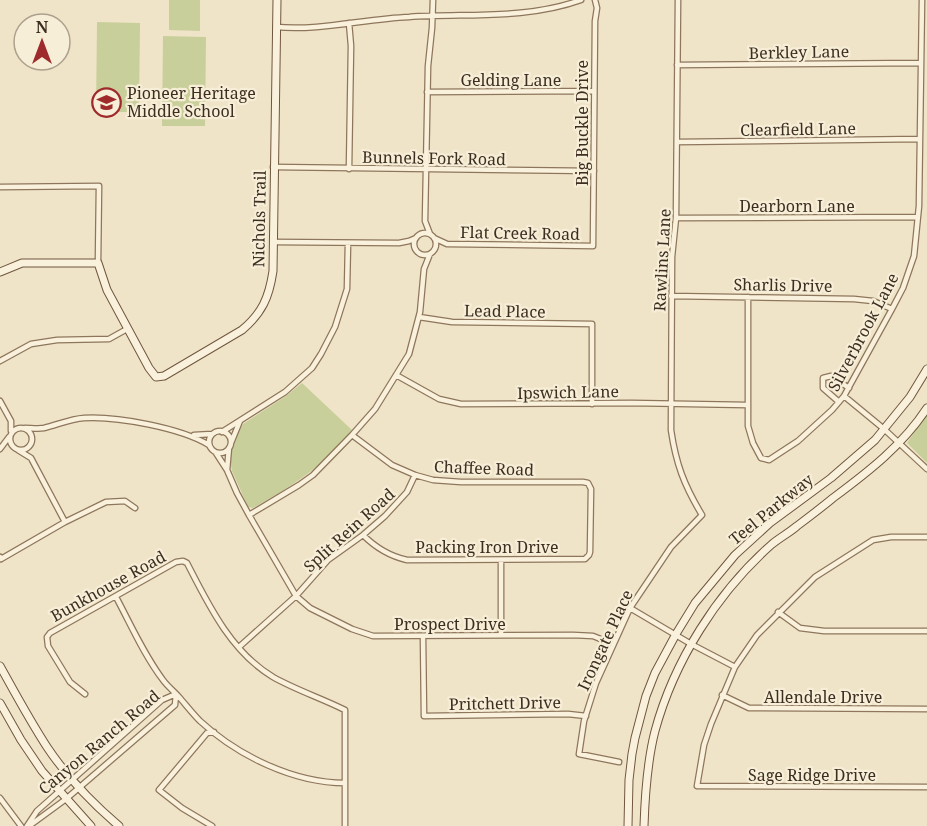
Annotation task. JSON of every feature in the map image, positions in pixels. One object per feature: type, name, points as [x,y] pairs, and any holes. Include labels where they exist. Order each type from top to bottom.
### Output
[{"type":"main road","name":"Nichols Trail","points":[[127,329],[149,368],[156,376],[164,376],[242,330],[253,321],[265,303],[273,272],[277,0]]},
{"type":"main road","points":[[0,272],[22,263],[98,263],[107,290],[127,329]]},
{"type":"main road","name":"Teel Parkway","points":[[628,826],[629,780],[635,738],[649,686],[695,603],[735,555],[875,440],[910,397],[927,369]]},
{"type":"main road","name":"Teel Parkway","points":[[644,826],[648,770],[655,732],[669,692],[691,644],[707,618],[732,585],[772,545],[857,481],[898,444],[927,408]]},
{"type":"main road","points":[[0,666],[47,747],[79,788],[119,826]]},
{"type":"main road","points":[[0,702],[33,758],[59,792],[91,826]]},
{"type":"street","points":[[424,269],[414,244],[425,221],[428,58],[433,0]]},
{"type":"street","points":[[276,27],[312,27],[395,18],[516,14],[554,8],[581,0]]},
{"type":"street","name":"Big Buckle Drive","points":[[593,246],[597,8],[595,0]]},
{"type":"street","name":"Rawlins Lane","points":[[678,0],[676,218],[672,247],[671,296],[671,430],[675,456],[688,491],[702,515]]},
{"type":"street","name":"Silverbrook Lane","points":[[747,405],[750,434],[761,458],[772,459],[798,441],[844,396],[903,288],[914,256],[918,217],[922,0]]},
{"type":"street","points":[[349,23],[351,46],[349,169]]},
{"type":"street","name":"Berkley Lane","points":[[677,65],[921,63]]},
{"type":"street","name":"Gelding Lane","points":[[427,92],[594,91]]},
{"type":"street","points":[[921,101],[927,101]]},
{"type":"street","name":"Clearfield Lane","points":[[677,142],[920,139]]},
{"type":"street","name":"Bunnels Fork Road","points":[[273,167],[594,171]]},
{"type":"street","points":[[0,187],[99,186],[98,263]]},
{"type":"street","name":"Dearborn Lane","points":[[676,218],[918,217]]},
{"type":"street","points":[[249,514],[313,475],[375,409],[409,354],[419,318],[424,269],[436,245],[425,221]]},
{"type":"street","points":[[273,242],[399,243],[418,236],[432,236]]},
{"type":"street","name":"Flat Creek Road","points":[[432,236],[447,244]]},
{"type":"street","points":[[0,449],[16,428],[41,428],[83,418],[104,418],[139,423],[191,435],[222,432],[285,392],[312,368],[335,327],[347,289],[348,243]]},
{"type":"street","points":[[399,243],[426,256],[431,253]]},
{"type":"street","name":"Flat Creek Road","points":[[431,253],[447,244],[593,246]]},
{"type":"street","name":"Sharlis Drive","points":[[671,296],[854,299],[873,301],[892,309]]},
{"type":"street","points":[[747,405],[748,297]]},
{"type":"street","name":"Lead Place","points":[[419,318],[448,322],[592,324],[592,404]]},
{"type":"street","points":[[0,360],[31,344],[57,340],[109,339],[127,329]]},
{"type":"street","name":"Ipswich Lane","points":[[396,375],[436,398],[454,404],[747,405]]},
{"type":"street","points":[[839,402],[823,388],[824,378],[831,376],[849,388]]},
{"type":"street","points":[[844,396],[927,469]]},
{"type":"street","points":[[0,401],[11,421],[31,434],[31,458],[65,522]]},
{"type":"street","points":[[11,421],[10,443],[31,458]]},
{"type":"street","points":[[216,453],[226,452],[240,421]]},
{"type":"street","points":[[0,449],[26,449],[41,428]]},
{"type":"street","points":[[222,432],[229,436],[227,470]]},
{"type":"street","points":[[209,445],[209,439],[213,434]]},
{"type":"street","points":[[191,435],[209,445],[216,453],[296,596]]},
{"type":"street","name":"Chaffee Road","points":[[352,435],[383,459],[399,468],[433,480],[583,482],[590,485],[590,552],[588,557],[583,559]]},
{"type":"street","name":"Split Rein Road","points":[[239,647],[296,596],[328,560],[363,536],[403,498],[416,475]]},
{"type":"street","points":[[1,558],[106,502],[125,501],[135,507]]},
{"type":"street","name":"Irongate Place","points":[[619,762],[579,754],[586,716],[596,683],[630,609],[671,547],[702,515]]},
{"type":"street","name":"Packing Iron Drive","points":[[363,536],[385,553],[407,560],[583,559]]},
{"type":"street","points":[[722,695],[735,667],[757,635],[814,577],[873,540],[891,537],[927,537]]},
{"type":"street","points":[[501,560],[501,635]]},
{"type":"street","name":"Bunkhouse Road","points":[[86,694],[70,682],[48,646],[47,637],[176,562],[186,562],[218,620],[239,647]]},
{"type":"street","name":"Prospect Drive","points":[[296,596],[310,608],[352,629],[373,636],[593,636],[613,644]]},
{"type":"street","points":[[116,597],[153,665],[166,684],[199,720],[244,753],[277,768],[324,782],[345,783]]},
{"type":"street","points":[[630,609],[735,667]]},
{"type":"street","points":[[778,612],[800,628],[824,631],[927,631]]},
{"type":"street","name":"Pritchett Drive","points":[[423,636],[424,716],[568,714],[586,716]]},
{"type":"street","points":[[239,647],[270,675],[345,710],[345,826]]},
{"type":"street","name":"Canyon Ranch Road","points":[[176,694],[175,705],[66,799],[28,826],[37,811],[162,700],[176,694]]},
{"type":"street","name":"Allendale Drive","points":[[722,695],[749,708],[927,709]]},
{"type":"street","name":"Sage Ridge Drive","points":[[722,695],[705,745],[697,786],[927,787]]},
{"type":"street","points":[[212,826],[182,808],[159,790],[207,733],[214,732]]},
{"type":"street","points":[[0,798],[21,826]]},
{"type":"green space","points":[[169,0],[200,0],[200,31],[169,30]]},
{"type":"green space","points":[[97,22],[140,23],[139,112],[96,112]]},
{"type":"green space","points":[[163,36],[206,37],[205,126],[162,126]]},
{"type":"green space","points":[[302,383],[352,430],[330,455],[307,474],[253,508],[248,507],[232,471],[230,451],[233,440],[243,424]]},
{"type":"green space","points":[[927,413],[927,463],[907,443]]},
{"type":"place","name":"Pioneer Heritage Middle School","points":[[106,102]]}]
